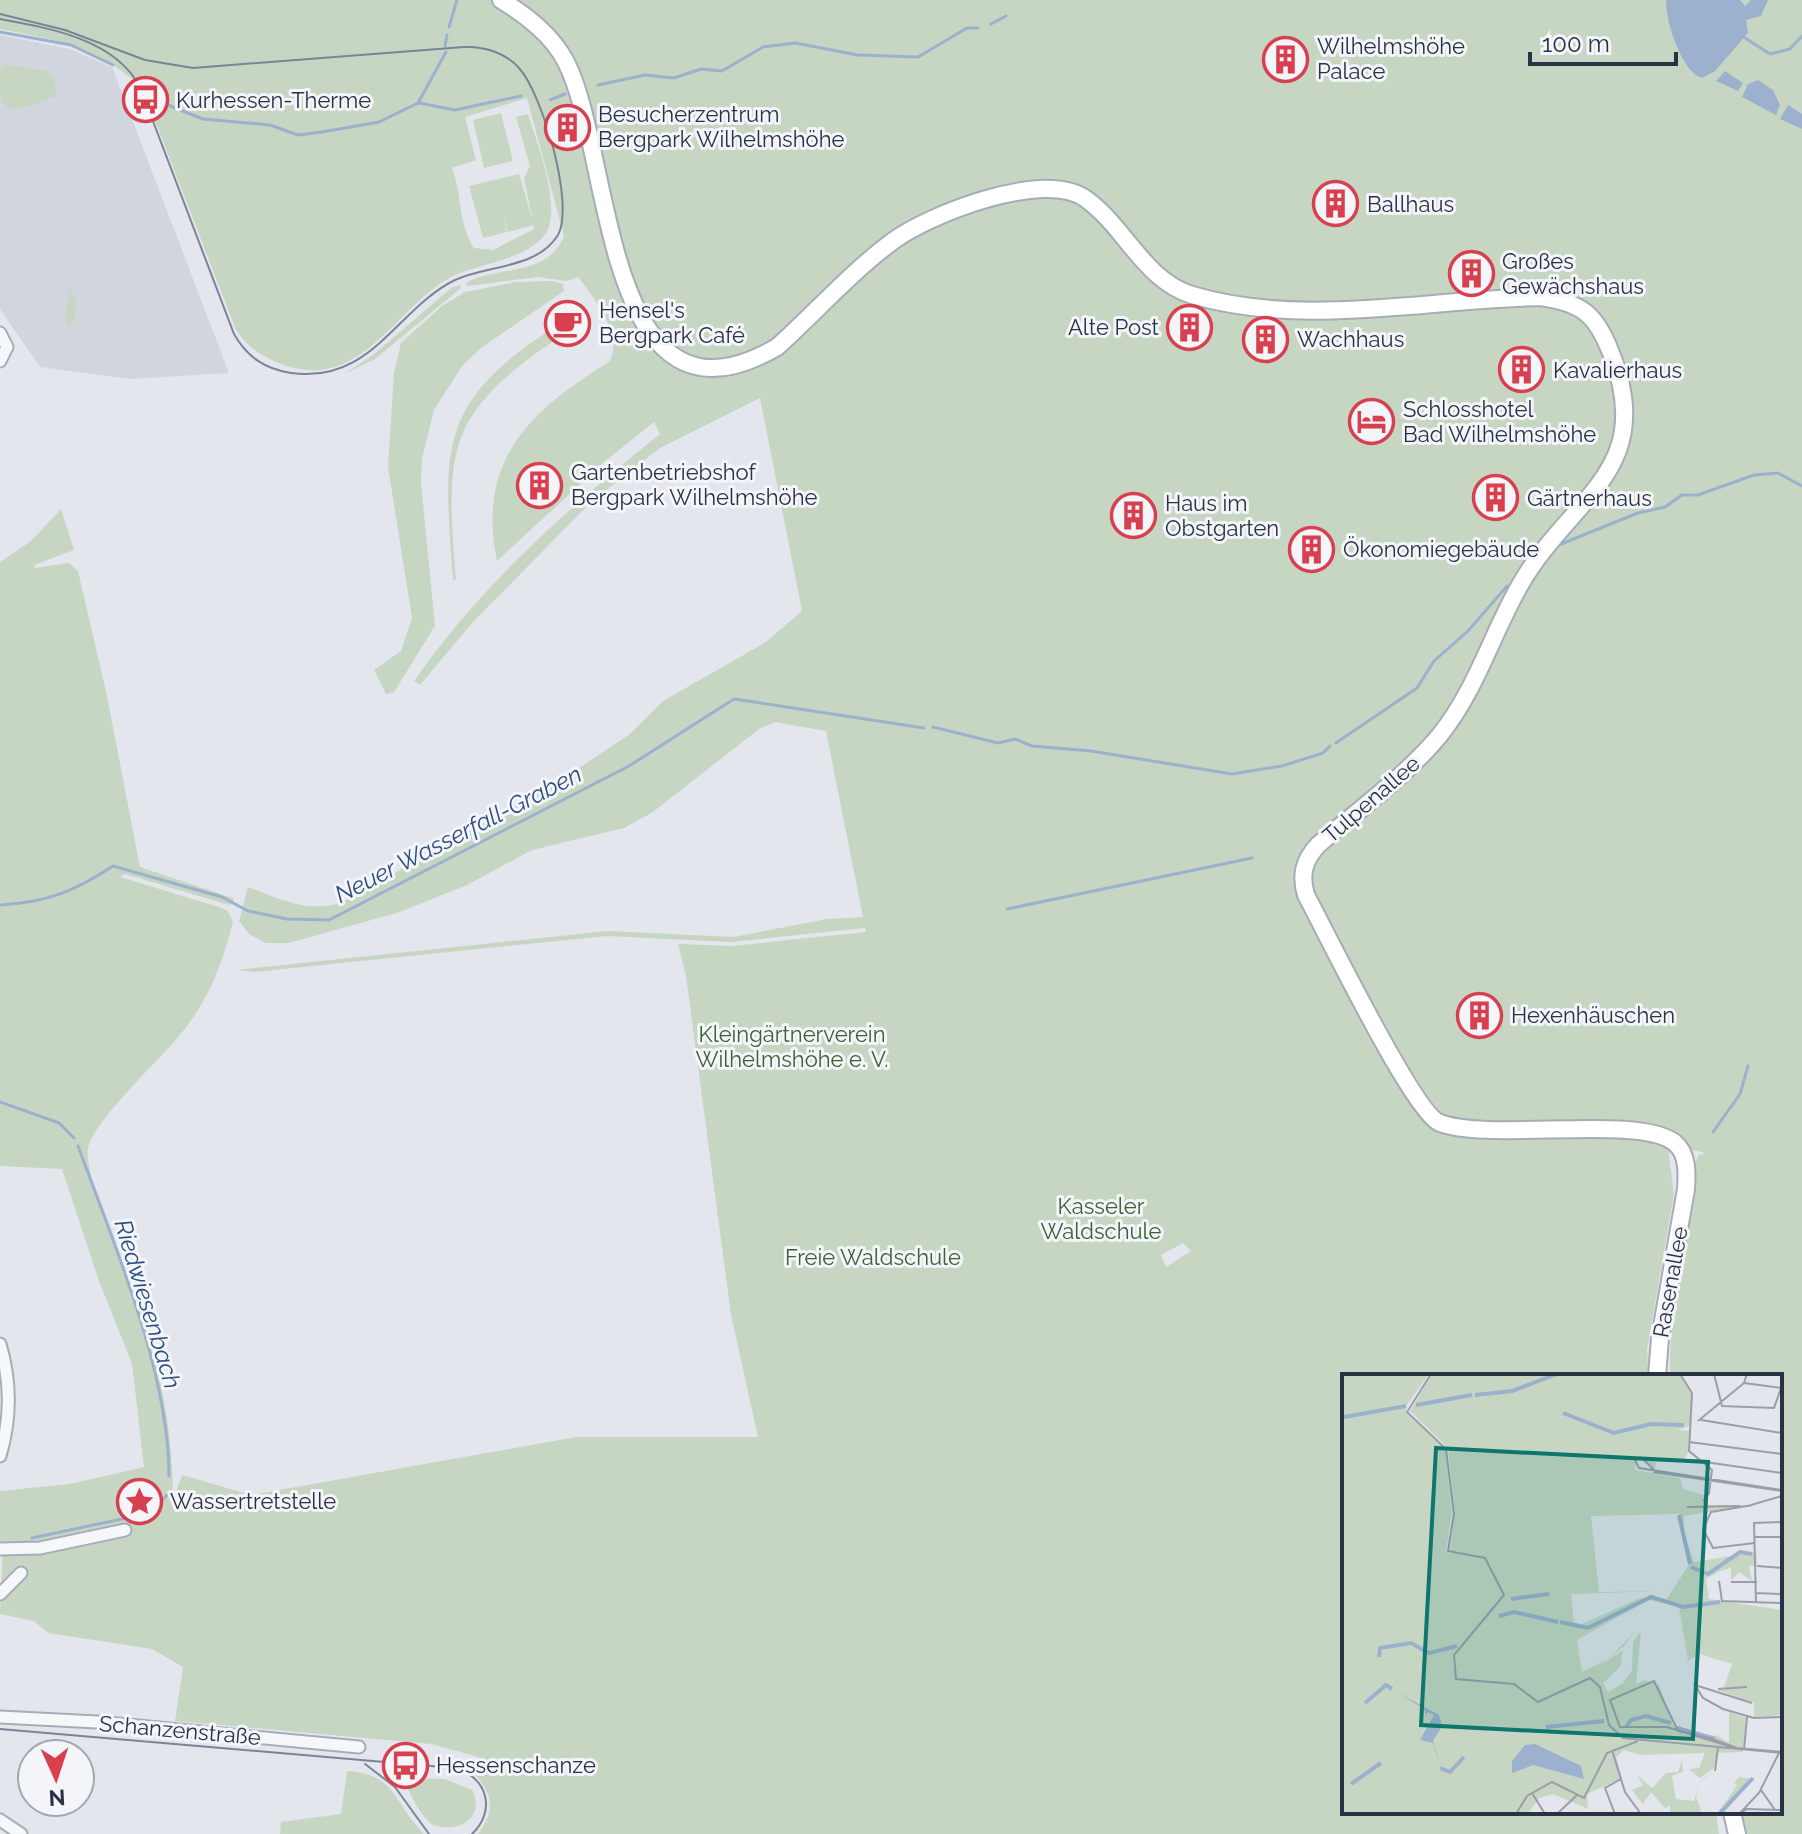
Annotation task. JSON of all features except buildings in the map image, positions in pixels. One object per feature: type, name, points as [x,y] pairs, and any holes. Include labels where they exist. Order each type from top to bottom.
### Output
[{"type":"main road","name":"Tulpenallee","points":[[501,0],[540,28],[565,59],[588,122],[626,291],[648,335],[668,354],[684,362],[715,366],[761,356],[777,347],[876,255],[908,231],[975,205],[1039,188],[1065,189],[1087,199],[1160,278],[1179,290],[1203,297],[1266,307],[1326,309],[1541,297],[1588,312],[1605,338],[1616,365],[1624,404],[1623,431],[1615,462],[1530,569],[1450,720],[1416,760],[1313,850],[1303,868],[1303,885],[1420,1105],[1436,1122],[1468,1128],[1633,1131],[1663,1137],[1678,1146],[1684,1158],[1686,1189]]},
{"type":"main road","name":"Rasenallee","points":[[1657,1374],[1660,1338],[1686,1189]]},
{"type":"main road","points":[[1732,1814],[1737,1834]]},
{"type":"street","points":[[0,333],[7,347],[2,359]]},
{"type":"street","points":[[0,1344],[8,1389],[8,1419],[0,1456]]},
{"type":"street","points":[[0,1549],[40,1548],[125,1530]]},
{"type":"street","points":[[0,1594],[21,1573]]},
{"type":"street","name":"Schanzenstraße","points":[[0,1717],[97,1722],[359,1747]]},
{"type":"street","points":[[0,1820],[18,1833]]},
{"type":"shaded area","points":[[0,35],[70,49],[112,67],[229,373],[130,379],[40,367],[0,309]]},
{"type":"green space","points":[[0,0],[1802,0],[1802,1834],[1746,1834],[1741,1814],[1782,1814],[1782,1374],[1670,1374],[1670,1349],[1694,1165],[1699,1155],[1706,1153],[1664,1144],[1668,1147],[1674,1194],[1647,1350],[1649,1374],[1342,1374],[1342,1814],[1716,1814],[1719,1834],[478,1834],[490,1810],[485,1788],[474,1773],[479,1757],[431,1744],[175,1721],[183,1667],[152,1649],[48,1633],[34,1621],[0,1614],[3,1548],[0,1547],[0,1491],[70,1484],[144,1467],[132,1364],[99,1281],[62,1169],[0,1166],[0,562],[31,541],[61,509],[74,550],[34,565],[35,568],[69,563],[78,571],[107,696],[140,867],[233,898],[234,903],[229,905],[125,874],[120,877],[219,907],[228,911],[233,922],[219,968],[198,1010],[102,1123],[88,1149],[93,1184],[157,1366],[169,1432],[173,1500],[182,1475],[251,1495],[576,1437],[758,1437],[731,1315],[686,976],[678,944],[732,946],[866,932],[865,928],[732,942],[607,936],[253,972],[236,970],[607,931],[734,937],[827,919],[863,917],[826,731],[775,722],[759,729],[653,812],[624,828],[532,850],[467,885],[400,912],[289,943],[266,943],[249,934],[239,921],[248,887],[305,905],[341,903],[564,778],[630,734],[663,701],[766,642],[802,611],[760,398],[660,448],[592,501],[472,623],[420,685],[414,681],[497,580],[560,519],[660,434],[654,422],[603,463],[497,561],[493,526],[495,494],[502,467],[533,420],[555,399],[609,362],[613,352],[606,318],[578,277],[567,281],[537,277],[468,286],[466,283],[534,265],[546,259],[564,236],[527,98],[465,117],[476,160],[452,168],[465,229],[474,248],[493,250],[534,229],[533,225],[508,232],[502,211],[507,232],[483,238],[469,186],[519,174],[533,222],[524,178],[530,166],[516,117],[528,114],[550,191],[550,221],[546,233],[538,242],[516,255],[453,276],[433,289],[357,357],[335,367],[311,370],[284,365],[263,355],[236,330],[142,87],[92,53],[41,37],[0,29]],"holes":[[[1183,1243],[1191,1251],[1166,1267],[1161,1255]]]},
{"type":"green space","points":[[5,64],[46,71],[54,79],[57,96],[16,110],[6,107],[0,95],[0,68]]},
{"type":"green space","points":[[501,113],[513,161],[484,168],[473,120]]},
{"type":"green space","points":[[552,281],[563,284],[564,291],[481,348],[462,366],[434,410],[422,459],[421,483],[435,626],[394,692],[386,694],[374,670],[401,651],[412,618],[388,467],[394,373],[401,343],[442,306],[465,292],[516,282]]},
{"type":"green space","points":[[460,285],[461,288],[375,359],[344,374],[373,355],[451,288]]},
{"type":"green space","points":[[70,288],[77,305],[73,323],[68,326],[65,321]]},
{"type":"green space","points":[[558,325],[561,336],[495,388],[474,412],[461,437],[454,465],[452,497],[456,579],[453,580],[448,495],[456,431],[469,404],[489,378],[518,352]]},
{"type":"green space","name":"Hessenschanze","points":[[347,1771],[364,1773],[386,1784],[424,1834],[280,1834],[281,1822],[341,1814]]},
{"type":"green space","points":[[408,1778],[445,1779],[472,1790],[476,1808],[473,1815],[461,1825],[433,1825],[421,1812],[405,1784]]},
{"type":"water","points":[[1666,0],[1740,0],[1745,6],[1751,0],[1768,0],[1761,16],[1746,20],[1748,33],[1715,71],[1702,78],[1688,67],[1682,56],[1672,32]]},
{"type":"water","points":[[1725,71],[1743,83],[1738,91],[1716,81]]},
{"type":"water","points":[[1758,80],[1773,90],[1780,105],[1776,115],[1742,97],[1748,84]]},
{"type":"water","points":[[1788,105],[1802,114],[1802,129],[1780,119]]},
{"type":"waterway","points":[[449,27],[457,0]]},
{"type":"waterway","points":[[991,24],[1006,16]]},
{"type":"waterway","points":[[598,85],[645,75],[674,78],[701,69],[722,71],[763,47],[795,43],[858,55],[918,57],[967,28],[978,28]]},
{"type":"waterway","points":[[0,32],[71,45],[113,65]]},
{"type":"waterway","points":[[445,46],[447,35]]},
{"type":"waterway","points":[[1742,36],[1770,54],[1790,49],[1802,36]]},
{"type":"waterway","points":[[150,98],[203,119],[270,125],[298,135],[322,132],[379,122],[418,103],[446,52]]},
{"type":"waterway","points":[[550,100],[565,94]]},
{"type":"waterway","points":[[419,103],[455,110],[521,96]]},
{"type":"waterway","points":[[1561,544],[1638,513],[1665,507],[1682,495],[1698,495],[1754,475],[1778,473],[1802,486]]},
{"type":"waterway","name":"Neuer Wasserfall-Graben","points":[[1336,743],[1417,688],[1434,661],[1468,631],[1507,586]]},
{"type":"waterway","name":"Neuer Wasserfall-Graben","points":[[0,905],[60,894],[113,866],[222,897],[248,911],[287,919],[329,920],[629,766],[734,699],[924,728]]},
{"type":"waterway","name":"Neuer Wasserfall-Graben","points":[[933,727],[998,743],[1015,739],[1032,746],[1091,751],[1232,774],[1282,766],[1323,753],[1330,746]]},
{"type":"waterway","points":[[1007,909],[1252,858]]},
{"type":"waterway","points":[[1713,1132],[1740,1094],[1748,1066]]},
{"type":"waterway","name":"Riedwiesenbach","points":[[0,1102],[59,1123],[74,1138]]},
{"type":"waterway","name":"Riedwiesenbach","points":[[78,1146],[123,1266],[150,1352],[167,1436],[169,1476]]},
{"type":"waterway","name":"Riedwiesenbach","points":[[32,1538],[150,1513],[168,1494]]},
{"type":"tram line","points":[[0,14],[65,30],[145,60],[193,68],[464,47],[494,52],[508,58],[519,68],[528,81],[546,124],[554,149],[562,199],[558,235],[549,246],[525,260],[455,280],[434,293],[363,356],[342,367],[319,373],[291,373],[273,368],[251,355],[234,334],[140,87],[129,71],[114,57],[79,38],[0,19]]},
{"type":"tram line","points":[[0,1729],[454,1768],[474,1778],[485,1795],[484,1815],[472,1834]]},
{"type":"tram line","points":[[365,1764],[395,1787],[429,1834]]},
{"type":"place","name":"Wilhelmshöhe Palace","points":[[1286,59]]},
{"type":"place","name":"Kurhessen-Therme","points":[[145,100]]},
{"type":"place","name":"Besucherzentrum Bergpark Wilhelmshöhe","points":[[567,127]]},
{"type":"place","name":"Ballhaus","points":[[1336,204]]},
{"type":"place","name":"Großes Gewächshaus","points":[[1471,274]]},
{"type":"place","name":"Hensel's Bergpark Café","points":[[568,323]]},
{"type":"place","name":"Alte Post","points":[[1190,327]]},
{"type":"place","name":"Wachhaus","points":[[1266,339]]},
{"type":"place","name":"Kavalierhaus","points":[[1522,370]]},
{"type":"place","name":"Schlosshotel Bad Wilhelmshöhe","points":[[1372,422]]},
{"type":"place","name":"Gartenbetriebshof Bergpark Wilhelmshöhe","points":[[540,485]]},
{"type":"place","name":"Gärtnerhaus","points":[[1496,498]]},
{"type":"place","name":"Haus im Obstgarten","points":[[1134,516]]},
{"type":"place","name":"Ökonomiegebäude","points":[[1312,549]]},
{"type":"place","name":"Hexenhäuschen","points":[[1480,1015]]},
{"type":"place","name":"Wassertretstelle","points":[[139,1501]]},
{"type":"place","name":"Hessenschanze","points":[[405,1765]]},
{"type":"park label","name":"Kleingärtnerverein Wilhelmshöhe e. V.","points":[[792,1046]]},
{"type":"park label","name":"Kasseler Waldschule","points":[[1101,1218]]},
{"type":"park label","name":"Freie Waldschule","points":[[873,1257]]}]
